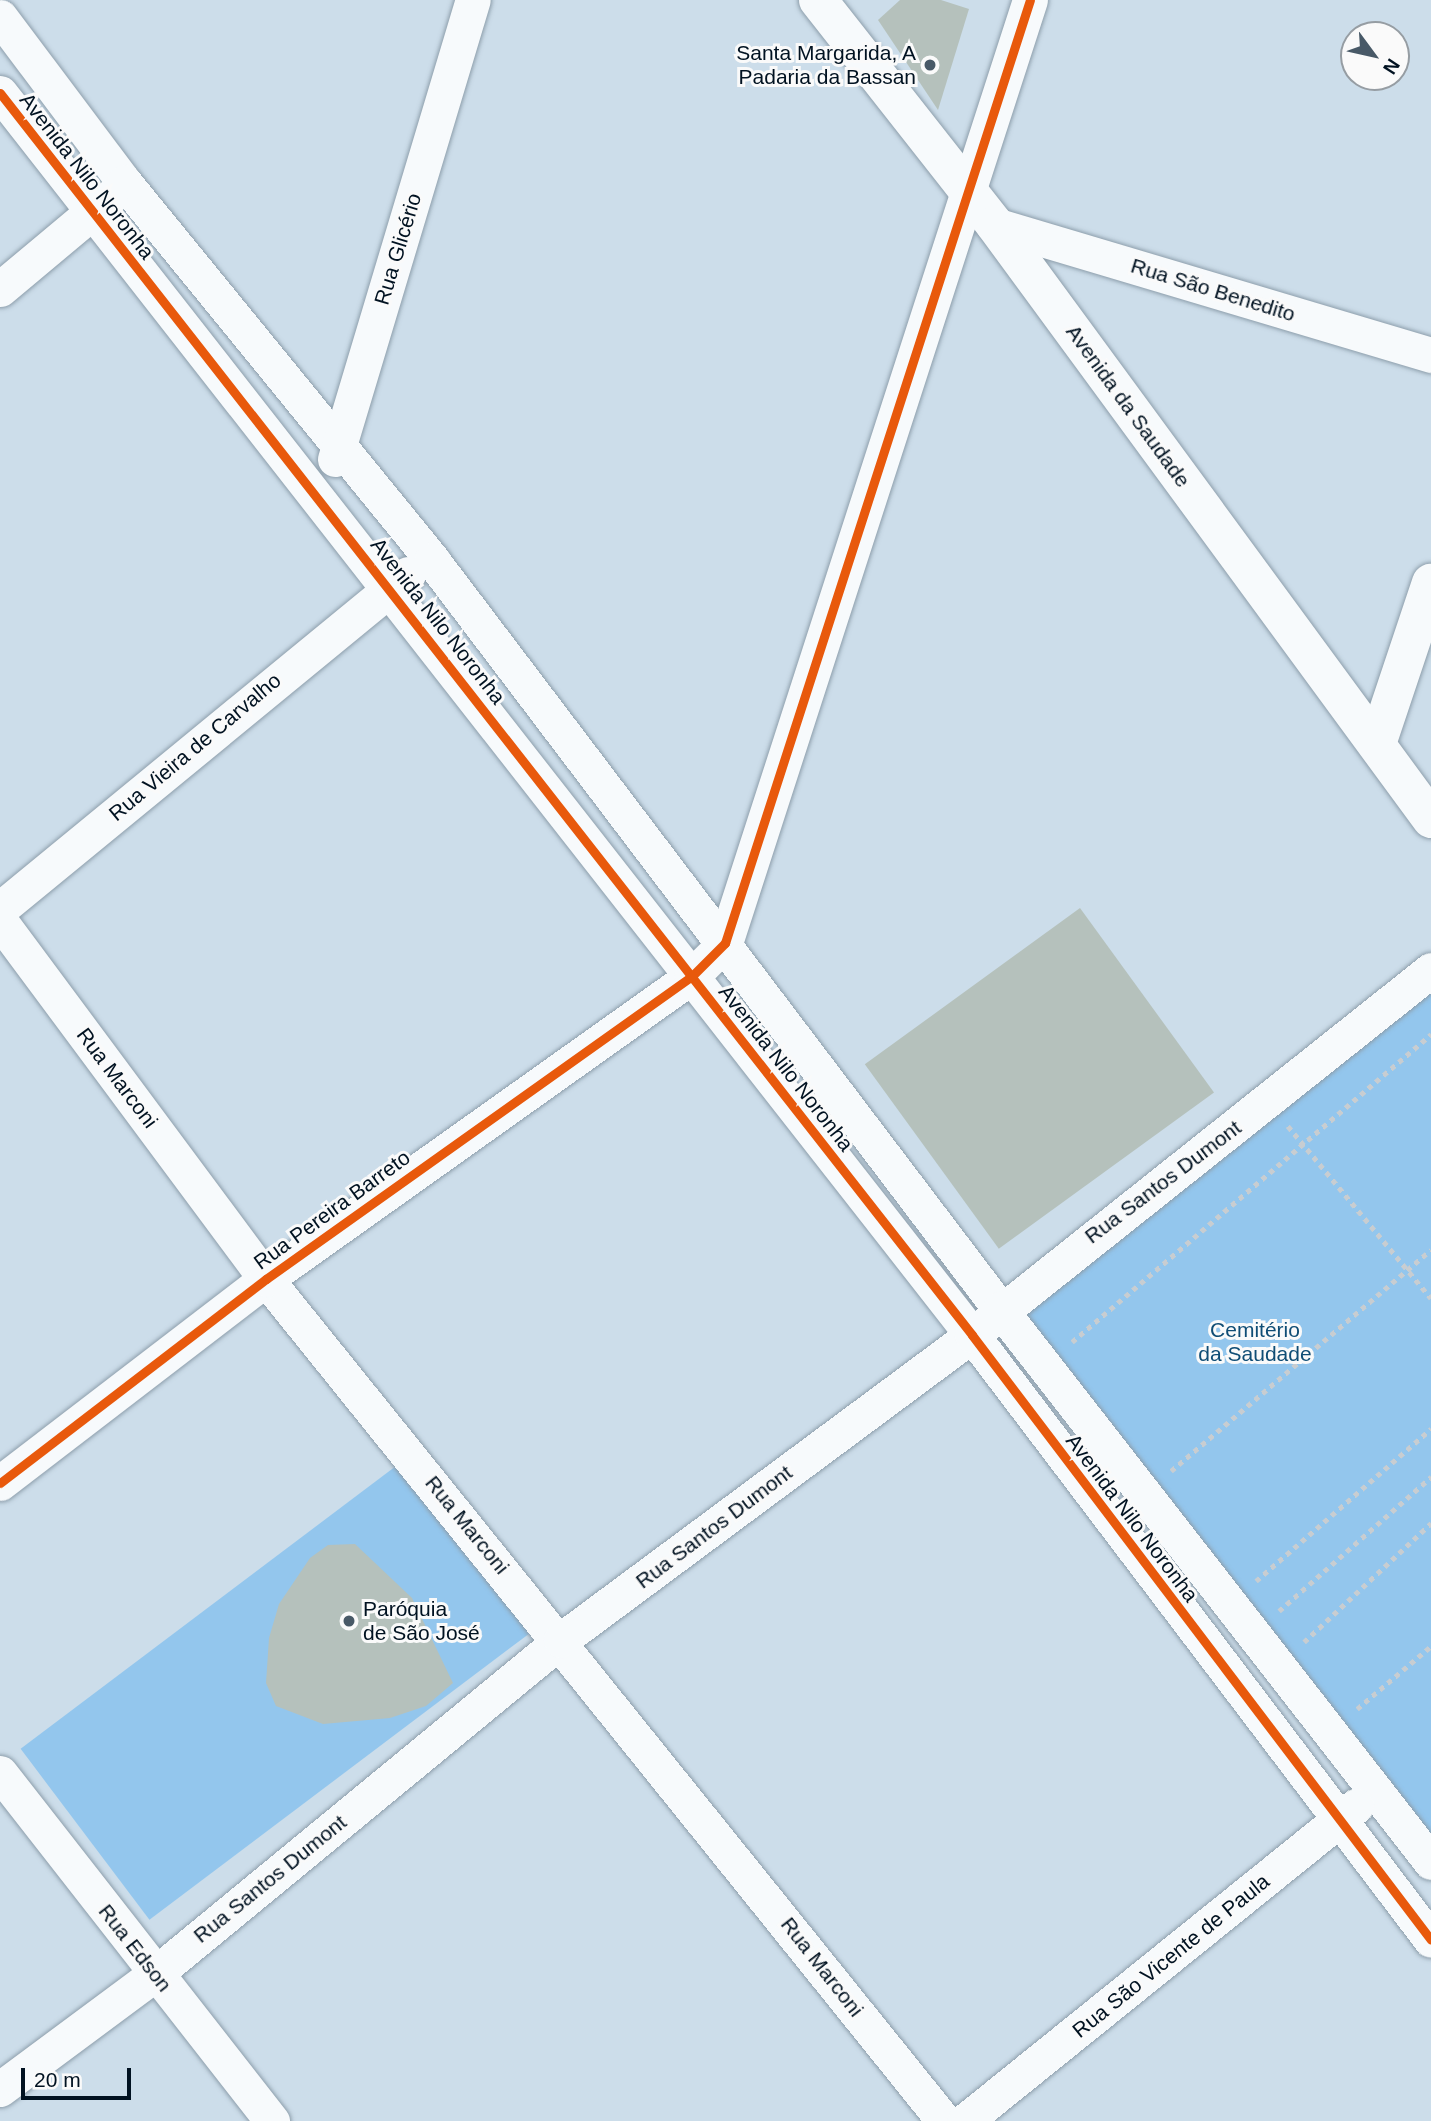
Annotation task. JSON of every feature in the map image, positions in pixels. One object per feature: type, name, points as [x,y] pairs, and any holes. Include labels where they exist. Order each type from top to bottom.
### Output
[{"type":"main road","name":"Avenida da Saudade","points":[[818,0],[995,225],[1431,818]]},
{"type":"main road","points":[[1377,744],[1431,583]]},
{"type":"street","name":"Rua Glicério","points":[[319,497],[342,444],[473,0]]},
{"type":"street","points":[[725,943],[971,194],[1030,0]]},
{"type":"street","name":"Avenida Nilo Noronha","points":[[0,17],[124,181],[342,444],[432,560],[1000,1309],[1431,1862]]},
{"type":"street","name":"Avenida Nilo Noronha","points":[[0,93],[389,586],[972,1335],[1431,1940]]},
{"type":"street","points":[[0,289],[93,214],[124,181]]},
{"type":"street","name":"Rua São Benedito","points":[[995,225],[1431,355]]},
{"type":"street","name":"Rua Vieira de Carvalho","points":[[0,909],[389,586],[432,560]]},
{"type":"street","name":"Rua Marconi","points":[[0,921],[266,1279],[561,1640],[944,2121]]},
{"type":"street","name":"Rua Pereira Barreto","points":[[0,1483],[266,1279],[692,976],[725,943]]},
{"type":"street","name":"Rua Santos Dumont","points":[[0,2089],[155,1974],[561,1640],[972,1335],[1000,1309],[1270,1100],[1431,970]]},
{"type":"street","name":"Rua Edson","points":[[0,1773],[272,2121]]},
{"type":"street","name":"Rua São Vicente de Paula","points":[[965,2121],[1339,1822],[1374,1789]]},
{"type":"path","points":[[1066,1348],[1431,1034]]},
{"type":"path","points":[[1270,1100],[1301,1145],[1431,1298]]},
{"type":"path","points":[[1167,1475],[1431,1250]]},
{"type":"path","points":[[1253,1584],[1431,1429]]},
{"type":"path","points":[[1276,1614],[1431,1477]]},
{"type":"path","points":[[1301,1645],[1431,1523]]},
{"type":"path","points":[[1353,1712],[1431,1646]]},
{"type":"green space","name":"Cemitério da Saudade","points":[[1431,985],[1431,1856],[1004,1310]]},
{"type":"green space","points":[[404,1460],[533,1631],[149,1920],[21,1749]]},
{"type":"building","name":"Santa Margarida, A Padaria da Bassan","points":[[900,0],[941,0],[969,9],[938,110],[878,20]]},
{"type":"building","points":[[1080,908],[1214,1092],[999,1249],[865,1064]]},
{"type":"building","name":"Paróquia de São José","points":[[355,1544],[412,1598],[453,1683],[426,1706],[390,1718],[323,1724],[276,1706],[266,1683],[269,1638],[279,1604],[310,1558],[328,1545]]},
{"type":"cycle path","points":[[0,1483],[266,1279],[692,976],[725,943],[1030,0]]},
{"type":"cycle path","points":[[0,93],[972,1335],[1431,1940]]},
{"type":"place","name":"Santa Margarida, A Padaria da Bassan","points":[[930,65]]},
{"type":"place","name":"Paróquia de São José","points":[[349,1621]]}]
